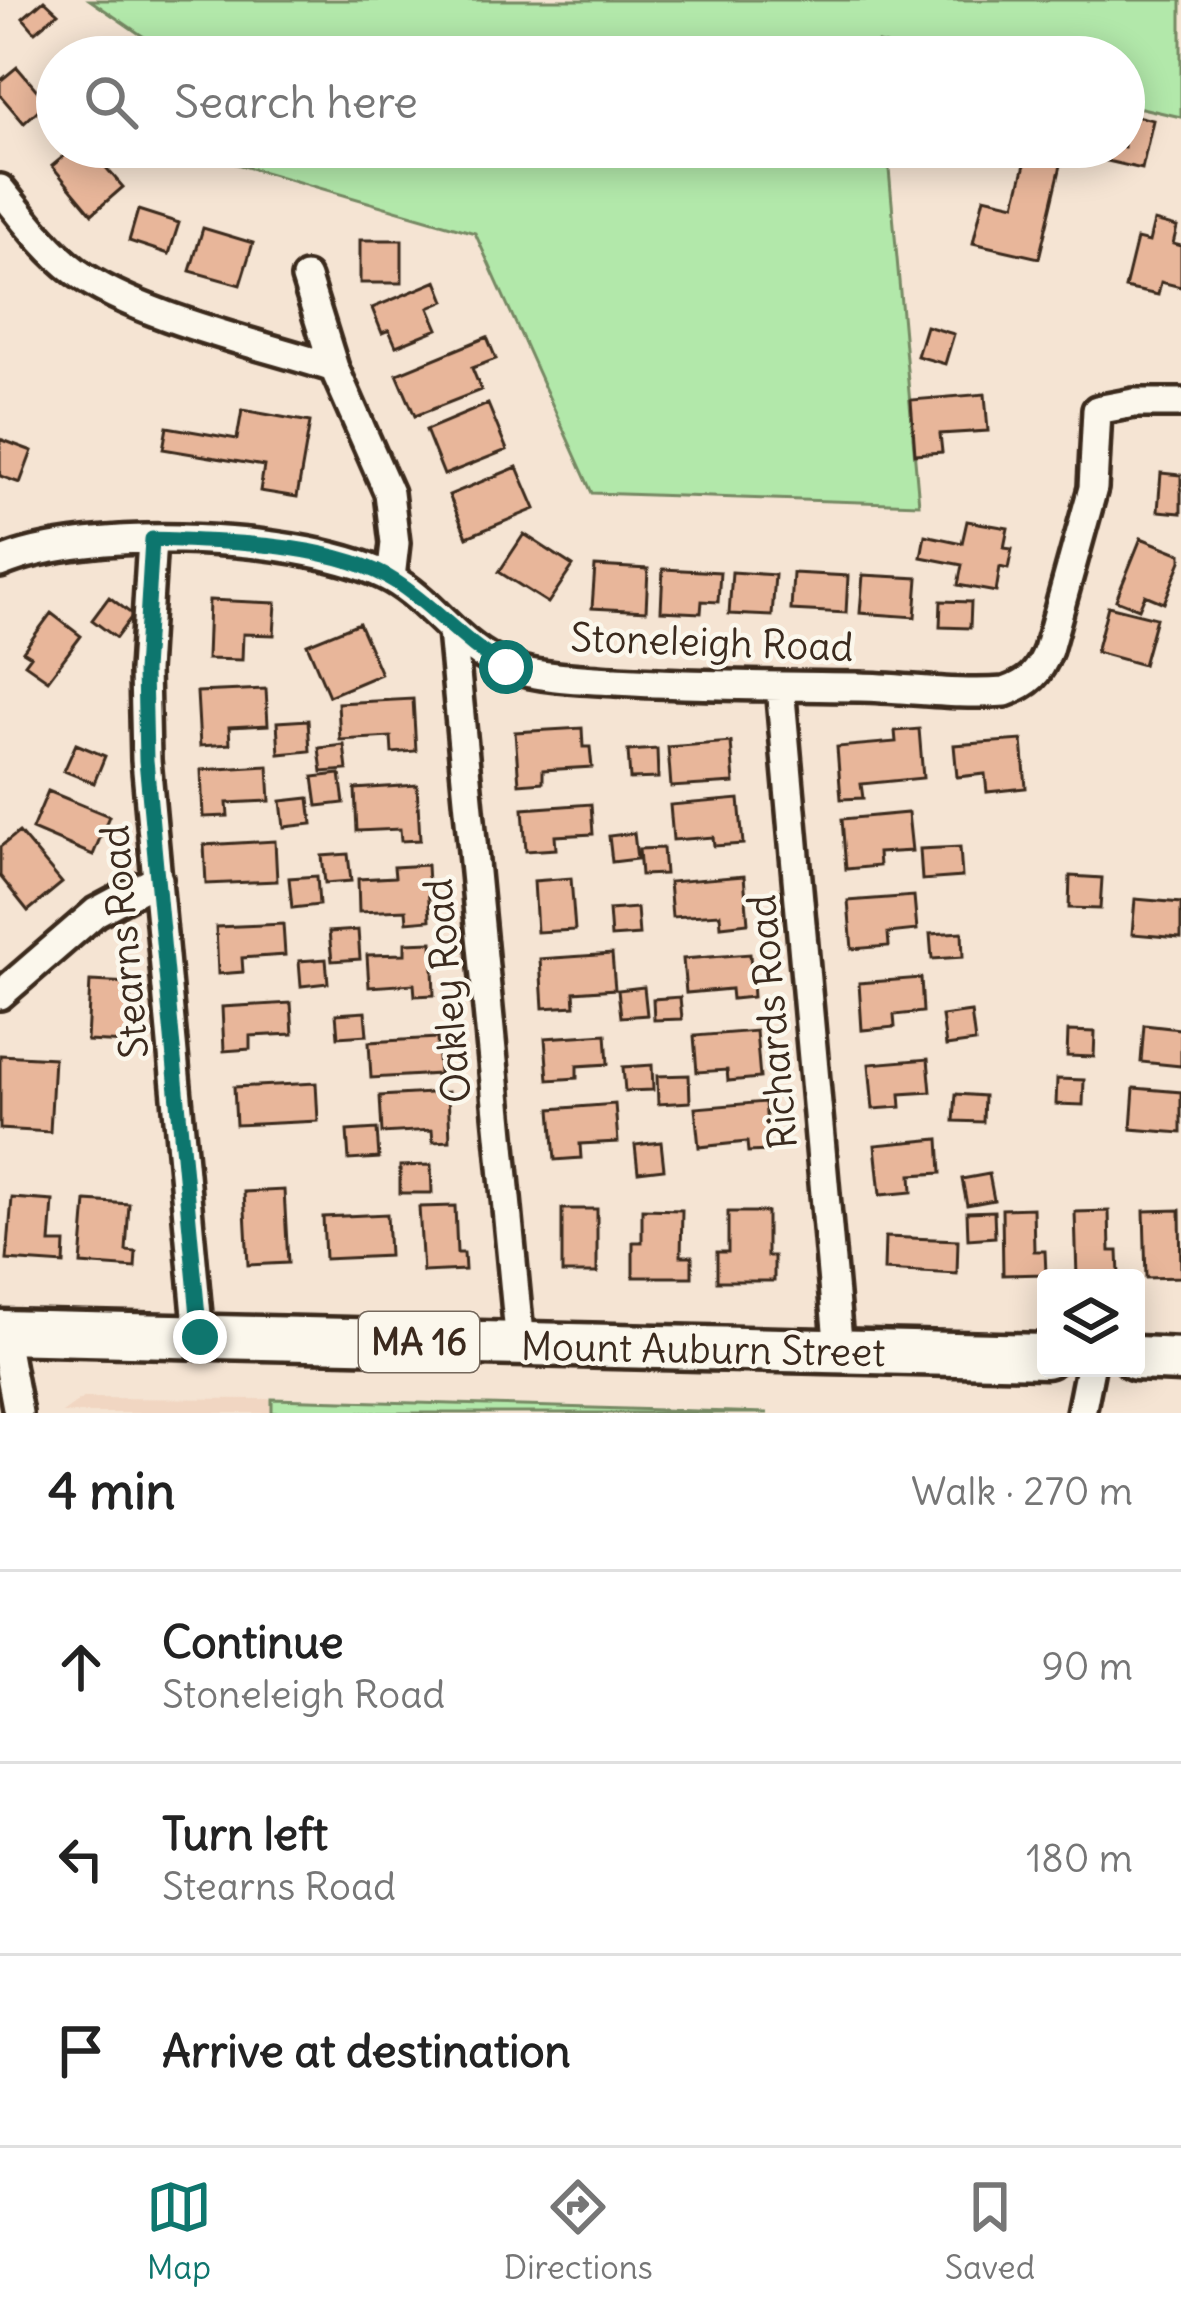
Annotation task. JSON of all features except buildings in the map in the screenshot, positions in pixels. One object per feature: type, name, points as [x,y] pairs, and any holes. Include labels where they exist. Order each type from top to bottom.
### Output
[{"type":"main road","name":"Mount Auburn Street","points":[[1,1332],[1037,1356]]},
{"type":"main road","points":[[1145,1358],[1181,1360]]},
{"type":"street","points":[[0,189],[48,246],[101,288],[334,368]]},
{"type":"street","points":[[306,278],[334,368],[389,493],[395,543],[391,578]]},
{"type":"street","name":"Stoneleigh Road","points":[[0,563],[51,548],[152,539],[284,549],[356,564],[391,578],[423,601],[452,631],[506,667],[538,674],[640,682],[985,693],[1026,684],[1040,670],[1048,650],[1093,488],[1097,410],[1134,403],[1181,403]]},
{"type":"street","name":"Stearns Road","points":[[152,539],[144,716],[200,1337]]},
{"type":"street","name":"Oakley Road","points":[[452,631],[520,1345]]},
{"type":"street","name":"Richards Road","points":[[781,686],[839,1352]]},
{"type":"street","points":[[0,994],[96,912],[158,879]]},
{"type":"street","points":[[1,1332],[18,1413]]},
{"type":"street","points":[[1082,1413],[1088,1377]]},
{"type":"shaded area","points":[[83,1398],[272,1399],[768,1413],[62,1413]]},
{"type":"green space","points":[[90,0],[1181,0],[1181,117],[1145,109],[1145,36],[143,36]]},
{"type":"green space","points":[[251,168],[889,168],[919,504],[592,493],[475,233]]},
{"type":"green space","points":[[272,1399],[768,1413],[272,1413]]},
{"type":"route","points":[[200,1337],[146,760],[144,671],[152,539],[284,549],[356,564],[391,578],[479,652],[506,667]]}]
